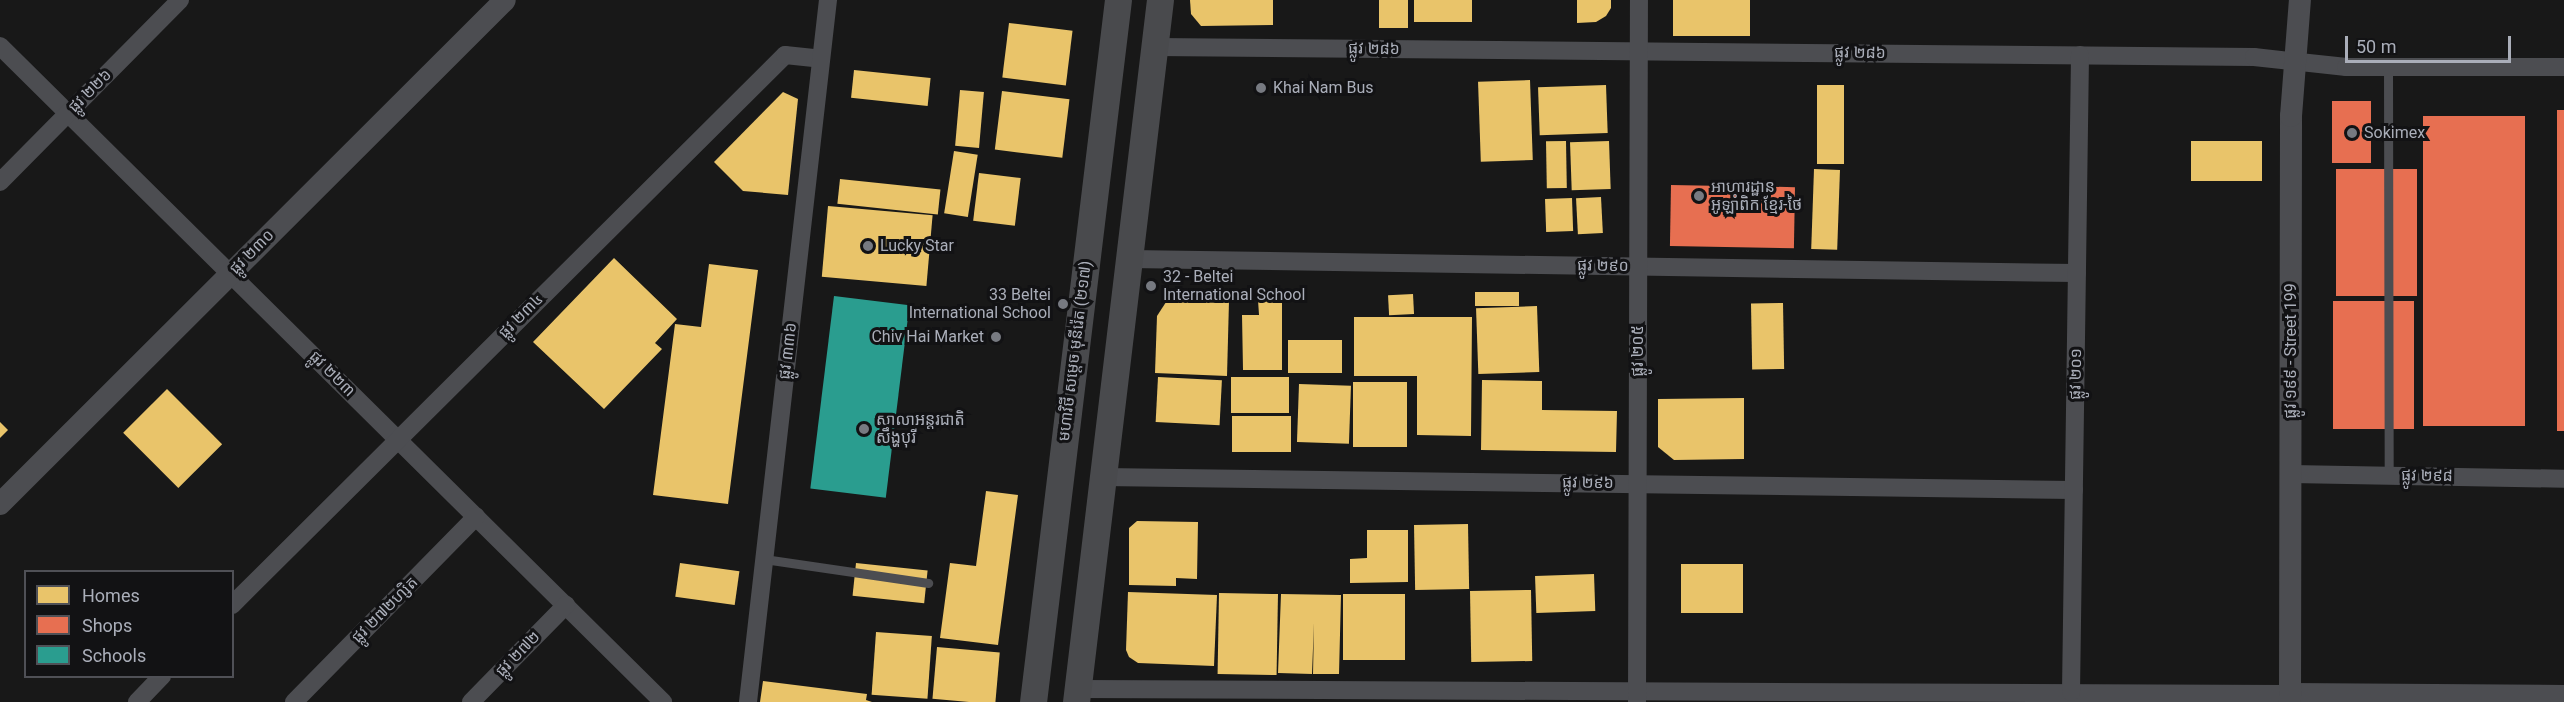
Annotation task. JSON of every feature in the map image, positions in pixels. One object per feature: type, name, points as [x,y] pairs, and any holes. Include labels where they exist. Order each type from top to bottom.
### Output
[{"type":"main road","name":"មហាវិថី សម្តេច មុនីរ៉េត (២១៧)","points":[[1033,702],[1118,0]]},
{"type":"main road","points":[[1077,695],[1160,0]]},
{"type":"street","name":"ផ្លូវ ២២៦","points":[[0,182],[180,0]]},
{"type":"street","name":"ផ្លូវ ២៣០","points":[[0,504],[505,0]]},
{"type":"street","name":"ផ្លូវ ៣៣៦","points":[[748,702],[828,0]]},
{"type":"street","name":"ផ្លូវ ២០៥","points":[[1637,696],[1639,0]]},
{"type":"street","name":"ផ្លូវ ១៩៩ - Street 199","points":[[2290,698],[2291,116],[2297,62],[2300,0]]},
{"type":"street","name":"ផ្លូវ ២២៣","points":[[0,46],[663,702]]},
{"type":"street","name":"ផ្លូវ ២៨៦","points":[[1155,47],[2254,57],[2388,67],[2564,67]]},
{"type":"street","name":"ផ្លូវ ២៣៤","points":[[234,603],[785,55],[821,59]]},
{"type":"street","name":"ផ្លូវ ២០១","points":[[2071,692],[2080,55]]},
{"type":"street","name":"ផ្លូវ ២៩០","points":[[1129,260],[2077,273]]},
{"type":"street","name":"ផ្លូវ ២៩៨","points":[[2291,474],[2564,479]]},
{"type":"street","name":"ផ្លូវ ២៩៦","points":[[1103,477],[2074,490]]},
{"type":"street","name":"ផ្លូវ ២៧២ហ្សិត","points":[[294,702],[476,517]]},
{"type":"street","name":"ផ្លូវ ២៧២","points":[[471,702],[566,605]]},
{"type":"street","points":[[137,702],[160,678]]},
{"type":"street","points":[[1077,695],[1637,696],[2071,692],[2290,698],[2564,696]]},
{"type":"lane","points":[[2388,67],[2389,475]]},
{"type":"lane","points":[[764,559],[928,583]]},
{"type":"building: Homes","points":[[1190,0],[1273,0],[1273,25],[1201,26],[1191,14]]},
{"type":"building: Homes","points":[[1379,0],[1408,0],[1408,28],[1379,28]]},
{"type":"building: Homes","points":[[1414,0],[1472,0],[1472,22],[1414,22]]},
{"type":"building: Homes","points":[[1577,0],[1611,0],[1611,8],[1606,16],[1596,22],[1577,23]]},
{"type":"building: Homes","points":[[1673,0],[1750,0],[1750,36],[1673,36]]},
{"type":"building: Homes","points":[[1009,23],[1073,31],[1066,85],[1002,78]]},
{"type":"building: Homes","points":[[854,70],[931,78],[928,106],[851,98]]},
{"type":"building: Homes","points":[[1530,80],[1533,160],[1481,162],[1478,82]]},
{"type":"building: Homes","points":[[1606,85],[1608,133],[1540,135],[1538,87]]},
{"type":"building: Homes","points":[[1817,85],[1844,85],[1844,164],[1817,164]]},
{"type":"building: Homes","points":[[960,90],[984,92],[979,148],[955,146]]},
{"type":"building: Homes","points":[[1002,91],[1069,99],[1062,158],[995,150]]},
{"type":"building: Homes","points":[[783,92],[798,99],[788,195],[743,191],[714,162]]},
{"type":"building: Homes","points":[[1546,141],[1566,141],[1567,188],[1547,188]]},
{"type":"building: Homes","points":[[1609,141],[1611,189],[1572,190],[1570,142]]},
{"type":"building: Homes","points":[[2191,141],[2262,141],[2262,181],[2191,181]]},
{"type":"building: Homes","points":[[954,151],[978,155],[968,217],[944,213]]},
{"type":"building: Homes","points":[[1814,169],[1840,170],[1837,250],[1811,249]]},
{"type":"building: Homes","points":[[979,173],[1021,178],[1015,226],[973,221]]},
{"type":"building: Homes","points":[[840,179],[940,190],[938,214],[837,204]]},
{"type":"building: Homes","points":[[1601,197],[1603,233],[1578,234],[1576,198]]},
{"type":"building: Homes","points":[[1572,198],[1573,231],[1546,232],[1545,199]]},
{"type":"building: Homes","points":[[828,206],[933,215],[926,286],[822,277]]},
{"type":"building: Homes","points":[[614,258],[677,319],[655,343],[662,349],[604,409],[533,342]]},
{"type":"building: Homes","points":[[709,264],[758,270],[728,504],[653,495],[675,324],[701,327]]},
{"type":"building: Homes","points":[[1475,292],[1519,292],[1519,306],[1475,306]]},
{"type":"building: Homes","points":[[1413,294],[1414,314],[1389,315],[1388,295]]},
{"type":"building: Homes","points":[[1168,299],[1229,301],[1227,376],[1155,373],[1157,316]]},
{"type":"building: Homes","points":[[1258,300],[1282,300],[1282,370],[1243,370],[1242,315],[1259,315]]},
{"type":"building: Homes","points":[[1783,303],[1784,369],[1752,370],[1751,304]]},
{"type":"building: Homes","points":[[1537,306],[1539,372],[1478,374],[1476,308]]},
{"type":"building: Homes","points":[[1354,317],[1472,317],[1471,436],[1417,435],[1417,376],[1354,376]]},
{"type":"building: Homes","points":[[1288,340],[1342,340],[1342,373],[1288,373]]},
{"type":"building: Homes","points":[[1158,377],[1222,380],[1220,425],[1156,422]]},
{"type":"building: Homes","points":[[1231,377],[1289,377],[1289,413],[1231,413]]},
{"type":"building: Homes","points":[[1482,380],[1542,381],[1542,410],[1617,411],[1616,452],[1481,450]]},
{"type":"building: Homes","points":[[1353,382],[1407,382],[1407,447],[1353,447]]},
{"type":"building: Homes","points":[[1299,384],[1351,386],[1349,444],[1297,442]]},
{"type":"building: Homes","points":[[167,389],[222,444],[178,488],[123,433]]},
{"type":"building: Homes","points":[[1744,398],[1744,459],[1674,460],[1658,447],[1658,399]]},
{"type":"building: Homes","points":[[1232,416],[1291,416],[1291,452],[1232,452]]},
{"type":"building: Homes","points":[[0,422],[8,430],[0,438]]},
{"type":"building: Homes","points":[[986,491],[1018,495],[998,645],[940,638],[950,563],[976,566]]},
{"type":"building: Homes","points":[[1137,521],[1198,522],[1197,579],[1176,578],[1176,586],[1129,585],[1129,528]]},
{"type":"building: Homes","points":[[1468,524],[1469,589],[1415,590],[1414,525]]},
{"type":"building: Homes","points":[[1367,530],[1408,530],[1408,582],[1350,583],[1350,559],[1367,558]]},
{"type":"building: Homes","points":[[680,563],[739,571],[735,605],[675,597]]},
{"type":"building: Homes","points":[[856,563],[928,571],[924,603],[853,596]]},
{"type":"building: Homes","points":[[1681,564],[1743,564],[1743,613],[1681,613]]},
{"type":"building: Homes","points":[[1594,574],[1595,611],[1536,613],[1535,576]]},
{"type":"building: Homes","points":[[1531,590],[1532,661],[1471,662],[1470,591]]},
{"type":"building: Homes","points":[[1128,592],[1217,595],[1214,666],[1138,663],[1129,657],[1126,650]]},
{"type":"building: Homes","points":[[1219,593],[1278,594],[1277,675],[1218,674]]},
{"type":"building: Homes","points":[[1281,594],[1341,595],[1339,674],[1313,674],[1314,623],[1312,674],[1278,673]]},
{"type":"building: Homes","points":[[1343,594],[1405,594],[1405,660],[1343,660]]},
{"type":"building: Homes","points":[[876,632],[932,636],[927,699],[872,695]]},
{"type":"building: Homes","points":[[937,647],[1000,652],[995,702],[932,699]]},
{"type":"building: Homes","points":[[763,681],[867,694],[866,700],[872,702],[760,702]]},
{"type":"building: Shops","name":"Sokimex","points":[[2332,101],[2371,101],[2371,163],[2332,163]]},
{"type":"building: Shops","points":[[2557,110],[2564,110],[2564,431],[2557,431]]},
{"type":"building: Shops","points":[[2423,116],[2525,116],[2525,426],[2423,426]]},
{"type":"building: Shops","points":[[2336,169],[2417,169],[2417,296],[2336,296]]},
{"type":"building: Shops","points":[[1671,185],[1795,187],[1794,248],[1670,246]]},
{"type":"building: Shops","points":[[2333,301],[2414,301],[2414,429],[2333,429]]},
{"type":"building: Schools","points":[[834,296],[909,305],[886,498],[810,489]]},
{"type":"place","name":"Khai Nam Bus","points":[[1261,88]]},
{"type":"place","name":"Sokimex","points":[[2352,133]]},
{"type":"place","name":"អាហារដ្ឋាន អូឡាំពិក ខ្មែរ-ថៃ","points":[[1699,196]]},
{"type":"place","name":"Lucky Star","points":[[868,246]]},
{"type":"place","name":"32 - Beltei International School","points":[[1151,286]]},
{"type":"place","name":"33 Beltei International School","points":[[1063,304]]},
{"type":"place","name":"Chiv Hai Market","points":[[996,337]]},
{"type":"place","name":"សាលាអន្តរជាតិ សឹង្ហបុរី","points":[[864,429]]}]
